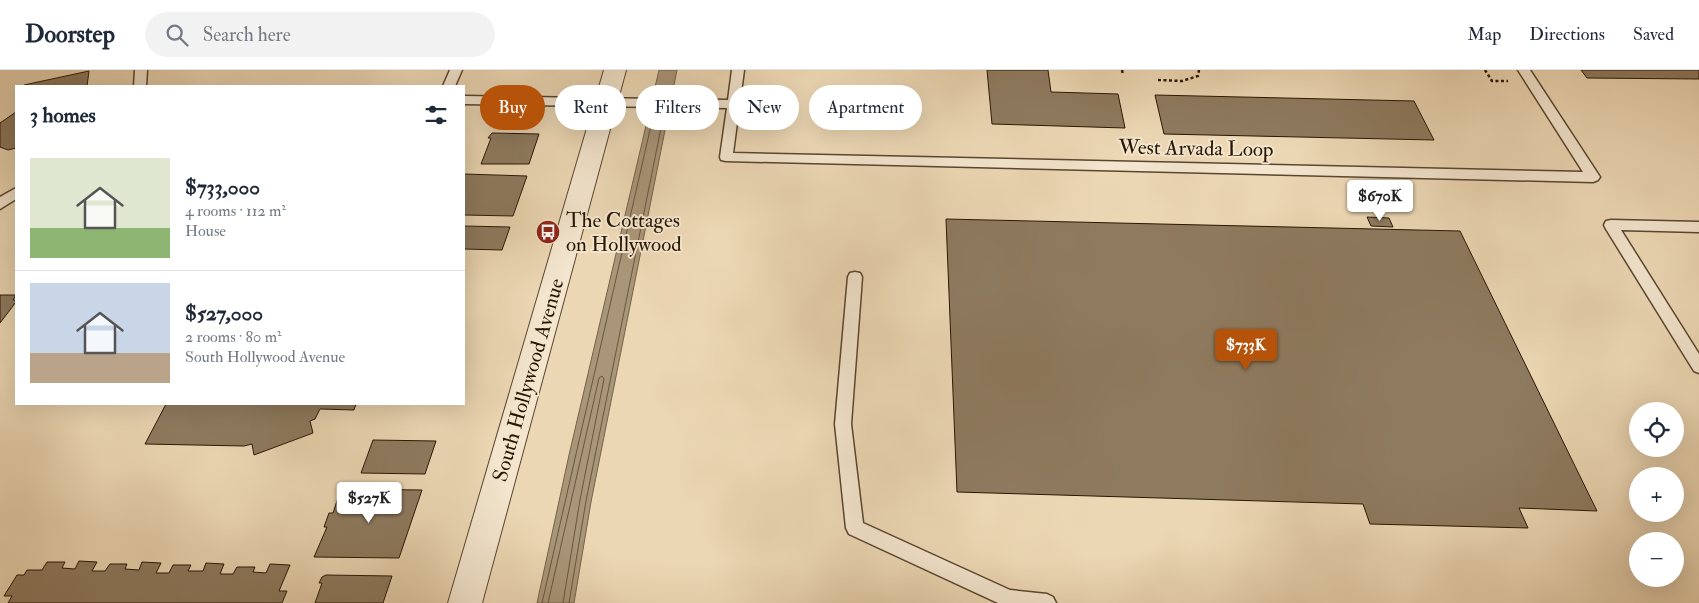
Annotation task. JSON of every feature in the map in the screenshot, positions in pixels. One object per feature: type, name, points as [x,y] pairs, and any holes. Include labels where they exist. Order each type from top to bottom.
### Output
[{"type":"street","name":"South Hollywood Avenue","points":[[611,85],[615,70]]},
{"type":"street","name":"South Hollywood Avenue","points":[[465,603],[598,130]]},
{"type":"lane","points":[[140,85],[141,70]]},
{"type":"lane","points":[[449,85],[456,70]]},
{"type":"lane","name":"West Arvada Loop","points":[[736,85],[738,70]]},
{"type":"lane","name":"West Arvada Loop","points":[[730,130],[726,157],[1592,177],[1524,70]]},
{"type":"lane","points":[[465,100],[555,101]]},
{"type":"lane","points":[[626,102],[729,104]]},
{"type":"lane","points":[[0,204],[15,194]]},
{"type":"lane","points":[[1699,227],[1611,226],[1699,367]]},
{"type":"lane","points":[[855,277],[844,424],[855,528],[1009,600],[1047,603]]},
{"type":"path","points":[[1122,70],[1123,75]]},
{"type":"path","points":[[1158,80],[1182,80],[1198,76],[1199,70]]},
{"type":"water","points":[[659,70],[677,70],[674,85],[655,85]]},
{"type":"water","points":[[645,130],[665,130],[591,502],[574,603],[537,603],[569,455]]},
{"type":"building","points":[[987,70],[1048,70],[1051,92],[1118,94],[1125,128],[992,124]]},
{"type":"building","points":[[1581,70],[1699,70],[1699,79],[1587,78]]},
{"type":"building","points":[[89,71],[87,85],[24,85]]},
{"type":"building","points":[[1155,95],[1414,101],[1434,140],[1164,134]]},
{"type":"building","points":[[15,113],[15,148],[8,150],[0,147],[0,123]]},
{"type":"building","points":[[492,133],[539,134],[529,164],[481,164],[491,138],[488,138]]},
{"type":"building","points":[[465,174],[527,176],[513,216],[465,215]]},
{"type":"building","points":[[1367,217],[1389,218],[1393,227],[1371,226]]},
{"type":"building","points":[[946,219],[1460,231],[1597,511],[1519,508],[1528,528],[1370,524],[1363,504],[957,492]]},
{"type":"building","points":[[465,226],[510,227],[502,250],[465,249]]},
{"type":"building","points":[[0,295],[15,295],[13,300],[15,300],[15,303],[0,323]]},
{"type":"building","points":[[165,405],[356,405],[354,410],[320,409],[315,419],[310,421],[313,433],[254,455],[252,444],[244,446],[145,444]]},
{"type":"building","points":[[373,440],[436,441],[425,474],[361,473]]},
{"type":"building","points":[[341,489],[422,490],[399,558],[314,557],[327,527],[324,527],[329,513],[333,513]]},
{"type":"building","points":[[79,561],[97,562],[92,571],[105,571],[110,564],[127,564],[125,569],[139,570],[142,562],[161,563],[156,573],[169,573],[173,565],[191,565],[188,571],[203,571],[206,563],[224,564],[220,574],[233,574],[237,567],[255,567],[253,572],[266,573],[270,564],[290,565],[279,591],[287,591],[282,603],[8,603],[12,596],[4,596],[17,575],[24,575],[27,570],[42,570],[47,562],[65,562],[62,568],[75,569]]},
{"type":"building","points":[[326,575],[392,576],[383,603],[315,603],[322,583],[319,583],[322,577]]},
{"type":"place","name":"The Cottages on Hollywood","points":[[548,232]]}]
